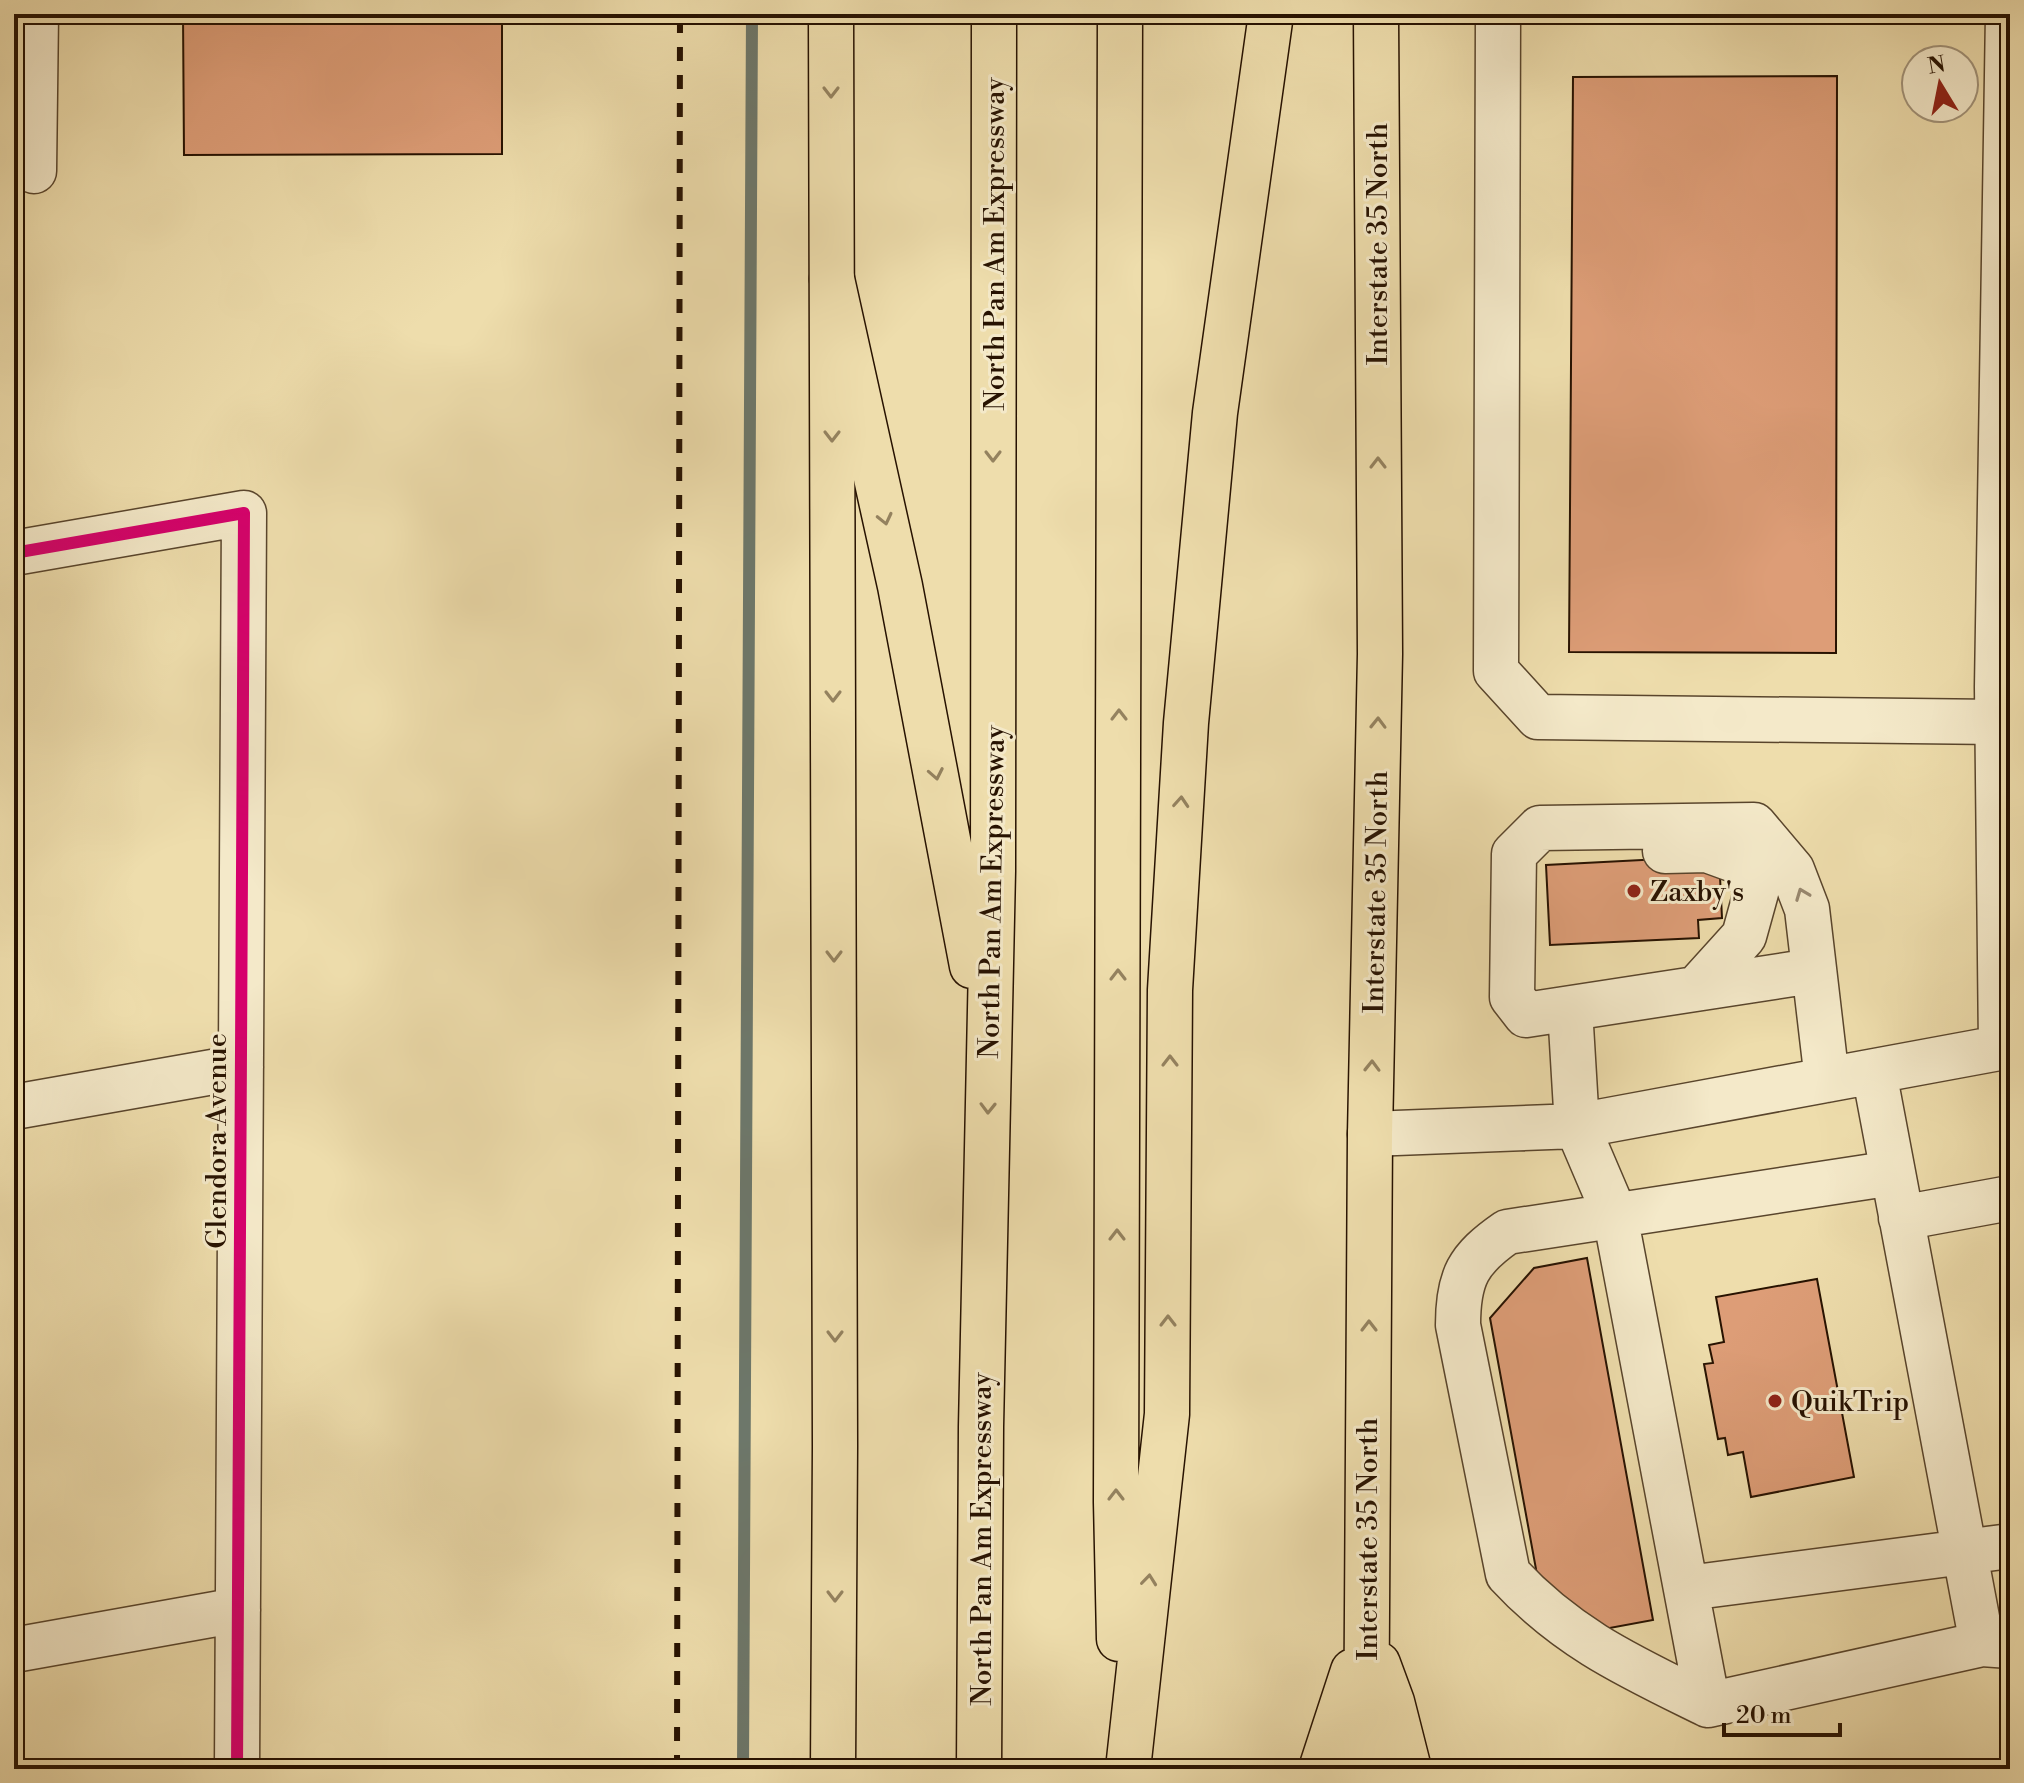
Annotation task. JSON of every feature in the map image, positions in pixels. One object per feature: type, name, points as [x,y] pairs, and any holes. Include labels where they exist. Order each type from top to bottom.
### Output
[{"type":"main road","points":[[831,14],[834,1762]]},
{"type":"main road","name":"North Pan Am Expressway","points":[[979,1769],[993,871],[994,14]]},
{"type":"main road","points":[[1120,14],[1116,1502],[1125,1769]]},
{"type":"main road","points":[[1125,1769],[1167,1414],[1170,990],[1187,708],[1215,413],[1271,14]]},
{"type":"main road","name":"Interstate 35 North","points":[[1366,1769],[1370,1134],[1380,654],[1376,14]]},
{"type":"main road","points":[[832,279],[900,586],[989,1055]]},
{"type":"main road","points":[[1321,1769],[1366,1631]]},
{"type":"main road","points":[[1366,1631],[1392,1702],[1409,1769]]},
{"type":"street","points":[[34,171],[36,14]]},
{"type":"street","points":[[1498,14],[1496,671],[1538,717],[1998,722]]},
{"type":"street","points":[[1370,1134],[1577,1126],[2006,1047],[1998,722],[2008,14]]},
{"type":"street","name":"Glendora Avenue","points":[[14,553],[244,513],[237,1769]]},
{"type":"street","points":[[1812,971],[1526,1015],[1512,997],[1514,854],[1540,828],[1754,825],[1792,870],[1807,909],[1827,1080]]},
{"type":"street","points":[[1514,854],[1707,850],[1740,862],[1757,889],[1744,936],[1697,988]]},
{"type":"street","points":[[1570,1009],[1577,1126],[1615,1215],[1708,1705]]},
{"type":"street","points":[[14,1107],[241,1067]]},
{"type":"street","points":[[1874,1072],[1893,1173],[1963,1555],[1996,1645],[1708,1705],[1600,1653],[1534,1602],[1508,1574],[1458,1325],[1458,1289],[1478,1252],[1507,1232],[1893,1173]]},
{"type":"street","points":[[1901,1218],[2010,1198]]},
{"type":"street","points":[[1688,1588],[1963,1555],[2010,1546]]},
{"type":"street","points":[[14,1650],[238,1610]]},
{"type":"building","points":[[183,14],[502,14],[502,154],[184,155]]},
{"type":"building","points":[[1837,76],[1836,653],[1569,652],[1573,77]]},
{"type":"building","name":"Zaxby's","points":[[1719,856],[1722,918],[1698,920],[1699,938],[1550,945],[1546,865]]},
{"type":"building","points":[[1587,1258],[1653,1620],[1599,1630],[1540,1591],[1490,1318],[1534,1268]]},
{"type":"building","name":"QuikTrip","points":[[1817,1279],[1854,1477],[1751,1497],[1743,1452],[1728,1455],[1725,1438],[1718,1439],[1704,1364],[1713,1363],[1709,1345],[1724,1342],[1716,1297]]},
{"type":"waterway","points":[[743,1769],[752,14]]},
{"type":"railway","points":[[677,1769],[680,14]]},
{"type":"cycle path","points":[[14,553],[244,513],[237,1769]]},
{"type":"place","name":"Zaxby's","points":[[1634,891]]},
{"type":"place","name":"QuikTrip","points":[[1775,1401]]}]
